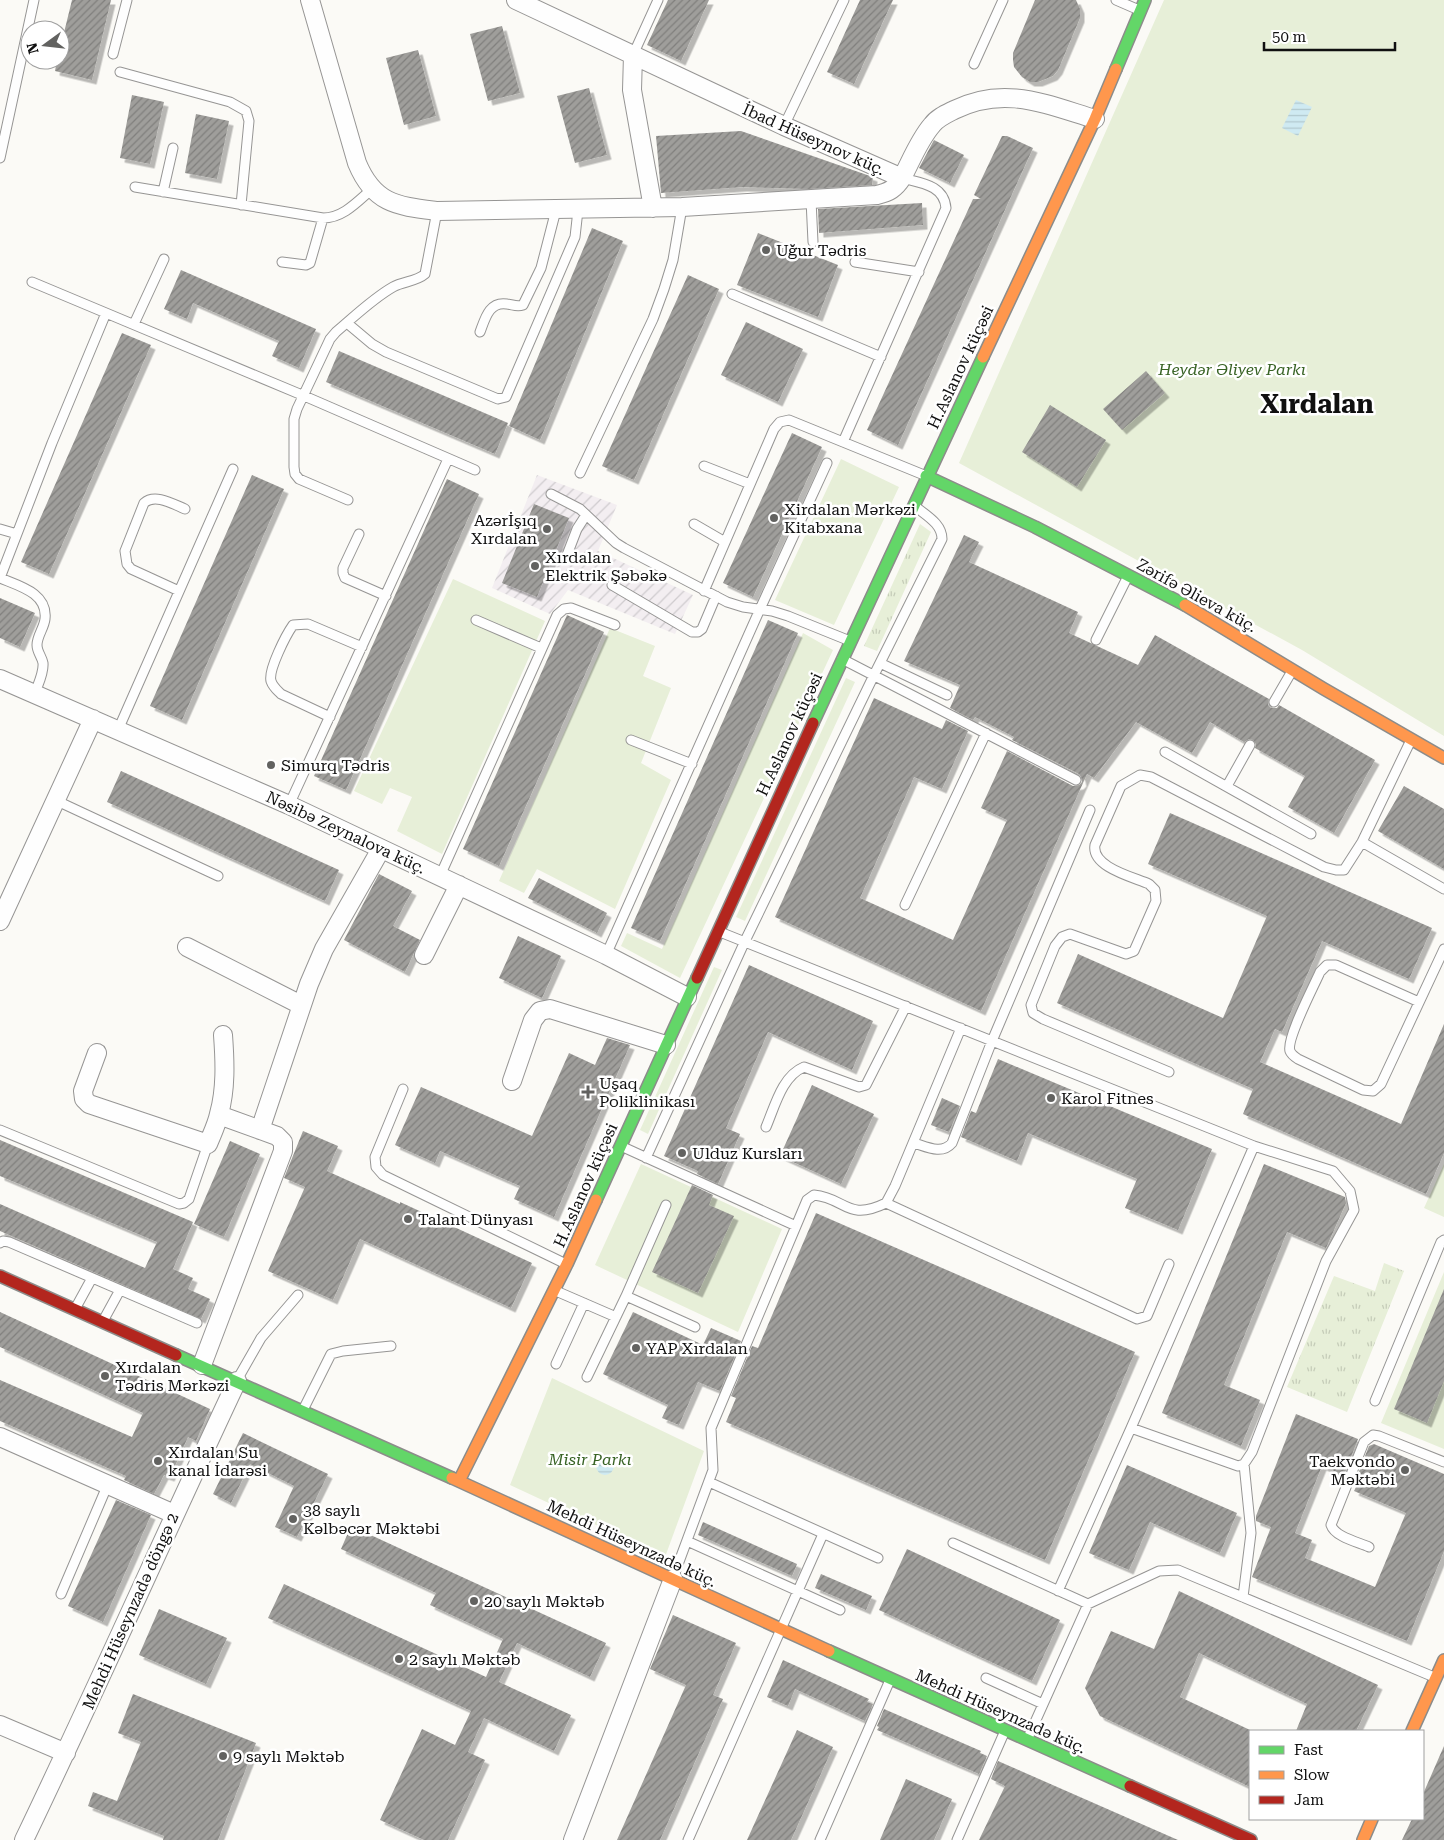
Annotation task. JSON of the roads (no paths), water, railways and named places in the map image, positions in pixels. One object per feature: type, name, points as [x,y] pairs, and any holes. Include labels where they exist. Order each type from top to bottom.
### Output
[{"type":"street","points":[[310,0],[357,163],[364,179],[372,189],[384,198],[399,204],[437,210],[578,210],[682,207],[861,196],[887,192],[896,188],[902,178]]},
{"type":"street","name":"İbad Hüseynov küç.","points":[[516,0],[784,126],[902,178],[933,123],[942,116],[972,102],[1008,97],[1025,99],[1094,119]]},
{"type":"street","name":"H.Aslanov küçəsi","points":[[459,1481],[567,1264],[842,658],[1094,119],[1143,5]]},
{"type":"street","points":[[633,55],[632,90],[653,208]]},
{"type":"street","name":"Zərifə Əlieva küç.","points":[[926,476],[1034,526],[1173,598],[1324,689],[1444,758]]},
{"type":"street","name":"Nəsibə Zeynalova küç.","points":[[0,679],[289,805],[606,955],[687,997]]},
{"type":"street","points":[[0,921],[93,719]]},
{"type":"street","points":[[260,1130],[301,1005],[324,949],[381,849]]},
{"type":"street","points":[[424,955],[459,885]]},
{"type":"street","points":[[187,947],[301,1005]]},
{"type":"street","points":[[512,1081],[533,1020],[540,1011],[550,1009],[666,1045]]},
{"type":"street","points":[[97,1053],[83,1091],[84,1099],[89,1104],[208,1144],[219,1115],[225,1062],[223,1036]]},
{"type":"street","points":[[202,1366],[284,1151],[283,1142],[277,1136],[219,1115]]},
{"type":"street","name":"Mehdi Hüseynzadə küç.","points":[[0,1276],[459,1481],[1238,1837],[1250,1840]]},
{"type":"street","name":"Mehdi Hüseynzadə döngə 2","points":[[24,1840],[66,1753],[236,1381]]},
{"type":"street","points":[[0,1437],[174,1514]]},
{"type":"street","points":[[573,1840],[672,1579]]},
{"type":"street","points":[[1412,1730],[1444,1660]]},
{"type":"street","points":[[0,1725],[66,1753]]},
{"type":"street","points":[[1363,1840],[1372,1820]]},
{"type":"lane","points":[[0,158],[34,0]]},
{"type":"lane","points":[[113,54],[126,0]]},
{"type":"lane","points":[[633,55],[658,0]]},
{"type":"lane","points":[[784,126],[844,0]]},
{"type":"lane","points":[[974,64],[1003,0]]},
{"type":"lane","points":[[1116,0],[1143,5]]},
{"type":"lane","points":[[120,72],[230,102],[246,111],[249,121],[241,205]]},
{"type":"lane","points":[[163,192],[173,148]]},
{"type":"lane","points":[[843,442],[942,221],[946,208],[946,201],[936,189],[902,178]]},
{"type":"lane","points":[[135,187],[323,218],[331,218],[340,214],[372,189]]},
{"type":"lane","points":[[811,200],[813,242]]},
{"type":"lane","points":[[580,473],[653,319],[673,260],[682,207]]},
{"type":"lane","points":[[348,500],[300,479],[295,474],[294,419],[302,395],[330,339],[346,323],[388,290],[399,284],[420,278],[425,274],[437,210]]},
{"type":"lane","points":[[480,332],[489,310],[494,306],[500,303],[523,305],[542,268],[556,210]]},
{"type":"lane","points":[[346,323],[372,344],[386,352],[498,398],[506,396],[575,236],[578,210]]},
{"type":"lane","points":[[282,262],[306,265],[310,263],[323,218]]},
{"type":"lane","points":[[134,324],[164,259]]},
{"type":"lane","points":[[855,262],[919,272]]},
{"type":"lane","points":[[32,282],[475,470]]},
{"type":"lane","points":[[732,294],[881,357]]},
{"type":"lane","points":[[35,693],[43,668],[43,661],[37,642],[45,619],[44,610],[40,598],[34,593],[0,578],[52,443],[106,313]]},
{"type":"lane","points":[[704,590],[774,429],[780,422],[789,420],[926,476]]},
{"type":"lane","points":[[289,805],[448,459]]},
{"type":"lane","points":[[606,955],[760,609],[827,464]]},
{"type":"lane","points":[[704,466],[750,484]]},
{"type":"lane","points":[[118,730],[233,470]]},
{"type":"lane","points":[[551,494],[569,502],[586,514],[616,543],[624,548],[716,596],[743,607],[788,616],[850,641]]},
{"type":"lane","points":[[179,591],[131,569],[127,564],[125,551],[144,502],[156,498],[185,509]]},
{"type":"lane","points":[[646,1158],[745,942],[942,539],[940,527],[914,505]]},
{"type":"lane","points":[[567,555],[577,529],[586,514]]},
{"type":"lane","points":[[694,524],[725,542]]},
{"type":"lane","points":[[0,529],[17,534]]},
{"type":"lane","points":[[358,534],[343,568],[345,578],[386,596]]},
{"type":"lane","points":[[1096,640],[1128,575]]},
{"type":"lane","points":[[612,585],[692,632],[698,632],[702,629],[716,596]]},
{"type":"lane","points":[[440,876],[557,615],[564,608],[571,608],[615,624]]},
{"type":"lane","points":[[476,620],[541,648]]},
{"type":"lane","points":[[330,717],[281,694],[271,681],[272,670],[288,631],[293,626],[308,624],[362,648]]},
{"type":"lane","points":[[842,658],[1076,780]]},
{"type":"lane","points":[[880,663],[947,695]]},
{"type":"lane","points":[[1274,702],[1293,669]]},
{"type":"lane","points":[[905,905],[986,734]]},
{"type":"lane","points":[[1169,1072],[1043,1019],[1033,1014],[1031,1006],[1055,946],[1062,937],[1070,934],[1126,954],[1134,951],[1156,901],[1155,890],[1149,884],[1104,865],[1094,852],[1095,845],[1121,786],[1140,775],[1151,777],[1324,867],[1344,870],[1362,842],[1411,739]]},
{"type":"lane","points":[[631,740],[692,764]]},
{"type":"lane","points":[[1227,786],[1250,745]]},
{"type":"lane","points":[[1165,752],[1311,834]]},
{"type":"lane","points":[[56,800],[218,876]]},
{"type":"lane","points":[[914,1143],[941,1150],[948,1148],[952,1143],[992,1041],[1090,810]]},
{"type":"lane","points":[[1362,842],[1444,889]]},
{"type":"lane","points":[[717,930],[1254,1146],[1333,1171],[1350,1191],[1354,1210],[1326,1261],[1252,1452],[1244,1464],[1238,1466],[1131,1428]]},
{"type":"lane","points":[[1419,1002],[1336,965],[1327,965],[1320,972],[1292,1033],[1289,1044],[1290,1052],[1298,1060],[1363,1090],[1372,1091],[1381,1084],[1444,949]]},
{"type":"lane","points":[[766,1127],[786,1081],[795,1070],[804,1067],[859,1087],[866,1085],[906,1006]]},
{"type":"lane","points":[[672,1579],[713,1470],[714,1458],[711,1428],[807,1200],[814,1195],[823,1196],[848,1208],[862,1211],[876,1208],[886,1203],[914,1143],[961,1028]]},
{"type":"lane","points":[[403,1089],[375,1157],[376,1166],[383,1174],[567,1264]]},
{"type":"lane","points":[[0,1130],[179,1204],[189,1199],[208,1144]]},
{"type":"lane","points":[[620,1146],[796,1226]]},
{"type":"lane","points":[[1058,1591],[1254,1146]]},
{"type":"lane","points":[[886,1203],[1137,1319],[1147,1316],[1169,1264]]},
{"type":"lane","points":[[587,1376],[626,1296],[666,1205]]},
{"type":"lane","points":[[1375,1401],[1441,1242],[1444,1240]]},
{"type":"lane","points":[[0,1243],[3,1241],[9,1242],[197,1324]]},
{"type":"lane","points":[[75,1309],[92,1278]]},
{"type":"lane","points":[[103,1322],[120,1290]]},
{"type":"lane","points":[[554,1290],[616,1317]]},
{"type":"lane","points":[[236,1381],[260,1338],[298,1295]]},
{"type":"lane","points":[[626,1296],[696,1327]]},
{"type":"lane","points":[[556,1364],[584,1303]]},
{"type":"lane","points":[[303,1411],[331,1354],[391,1346]]},
{"type":"lane","points":[[1369,1547],[1338,1534],[1333,1530],[1332,1524],[1364,1442],[1373,1435],[1379,1436],[1444,1462]]},
{"type":"lane","points":[[1243,1597],[1251,1533],[1244,1464]]},
{"type":"lane","points":[[709,1482],[878,1558]]},
{"type":"lane","points":[[61,1594],[108,1484]]},
{"type":"lane","points":[[688,1840],[823,1534]]},
{"type":"lane","points":[[687,1542],[840,1610]]},
{"type":"lane","points":[[953,1543],[1088,1604]]},
{"type":"lane","points":[[1027,1740],[1088,1604],[1159,1571],[1178,1570],[1436,1678]]},
{"type":"lane","points":[[986,1678],[1044,1704]]},
{"type":"lane","points":[[820,1840],[890,1679]]},
{"type":"lane","points":[[957,1840],[1005,1731]]},
{"type":"water","points":[[1296,100],[1312,107],[1298,136],[1282,128]]},
{"type":"water","points":[[601,1457],[609,1457],[614,1462],[612,1473],[601,1475],[596,1470],[596,1462]]},
{"type":"place","name":"Uğur Tədris","points":[[766,250]]},
{"type":"place","name":"Xirdalan Mərkəzi Kitabxana","points":[[774,518]]},
{"type":"place","name":"Azərİşıq Xırdalan","points":[[547,529]]},
{"type":"place","name":"Xırdalan Elektrik Şəbəkə","points":[[535,566]]},
{"type":"place","name":"Simurq Tədris","points":[[271,765]]},
{"type":"place","name":"Uşaq Poliklinikası","points":[[588,1092]]},
{"type":"place","name":"Karol Fitnes","points":[[1051,1098]]},
{"type":"place","name":"Ulduz Kursları","points":[[682,1153]]},
{"type":"place","name":"Talant Dünyası","points":[[408,1219]]},
{"type":"place","name":"YAP Xırdalan","points":[[636,1348]]},
{"type":"place","name":"Xırdalan Tədris Mərkəzi","points":[[105,1376]]},
{"type":"place","name":"Xırdalan Su kanal İdarəsi","points":[[158,1461]]},
{"type":"place","name":"Taekvondo Məktəbi","points":[[1405,1470]]},
{"type":"place","name":"38 saylı Kəlbəcər Məktəbi","points":[[293,1519]]},
{"type":"place","name":"20 saylı Məktəb","points":[[474,1601]]},
{"type":"place","name":"2 saylı Məktəb","points":[[399,1659]]},
{"type":"place","name":"9 saylı Məktəb","points":[[223,1756]]},
{"type":"district","name":"Xırdalan","points":[[1317,404]]},
{"type":"park label","name":"Heydər Əliyev Parkı","points":[[1232,369]]},
{"type":"park label","name":"Misir Parkı","points":[[590,1459]]}]
